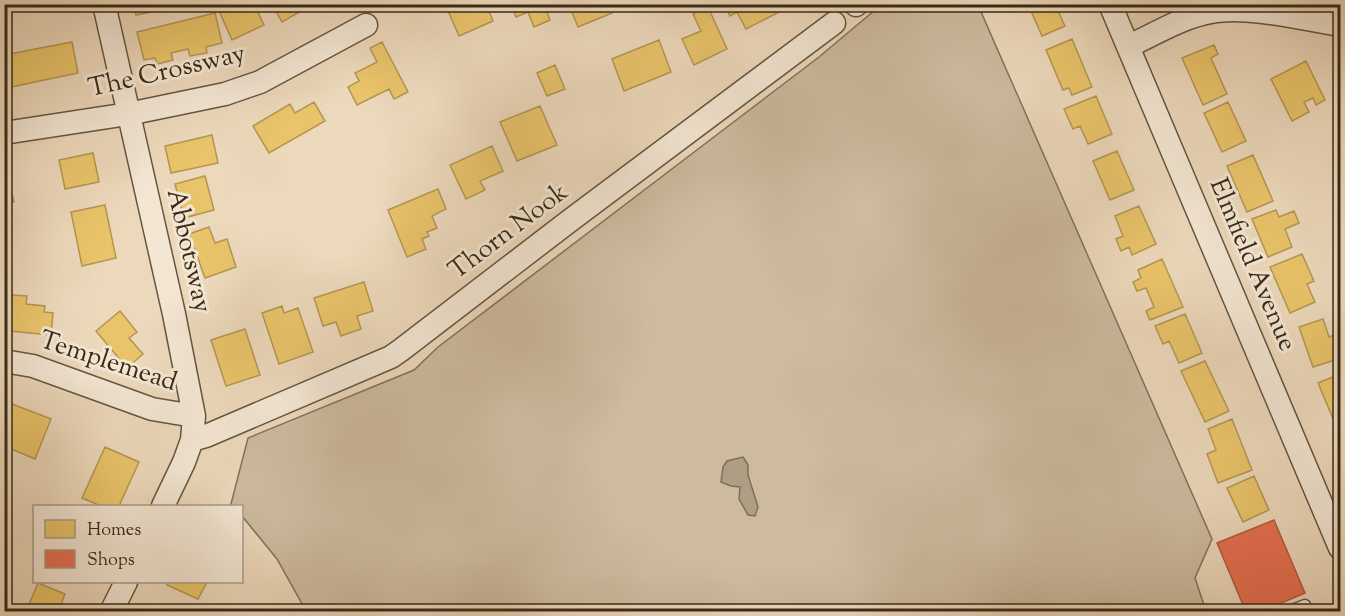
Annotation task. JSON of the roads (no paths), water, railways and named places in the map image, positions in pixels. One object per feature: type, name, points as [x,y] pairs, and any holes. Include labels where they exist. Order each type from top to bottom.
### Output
[{"type":"street","name":"Abbotsway","points":[[104,4],[174,314],[194,416],[192,440],[164,505]]},
{"type":"street","name":"Elmfield Avenue","points":[[1110,4],[1341,548]]},
{"type":"street","points":[[1129,46],[1190,18],[1211,12],[1290,11],[1341,25]]},
{"type":"street","name":"Thorn Nook","points":[[192,440],[391,357],[834,24]]},
{"type":"street","name":"The Crossway","points":[[4,133],[128,114],[225,94],[260,82],[366,26]]},
{"type":"street","name":"Templemead","points":[[4,361],[33,366],[152,409],[194,416]]},
{"type":"street","points":[[111,612],[126,583]]},
{"type":"lane","points":[[1287,612],[1305,605],[1308,612]]}]
